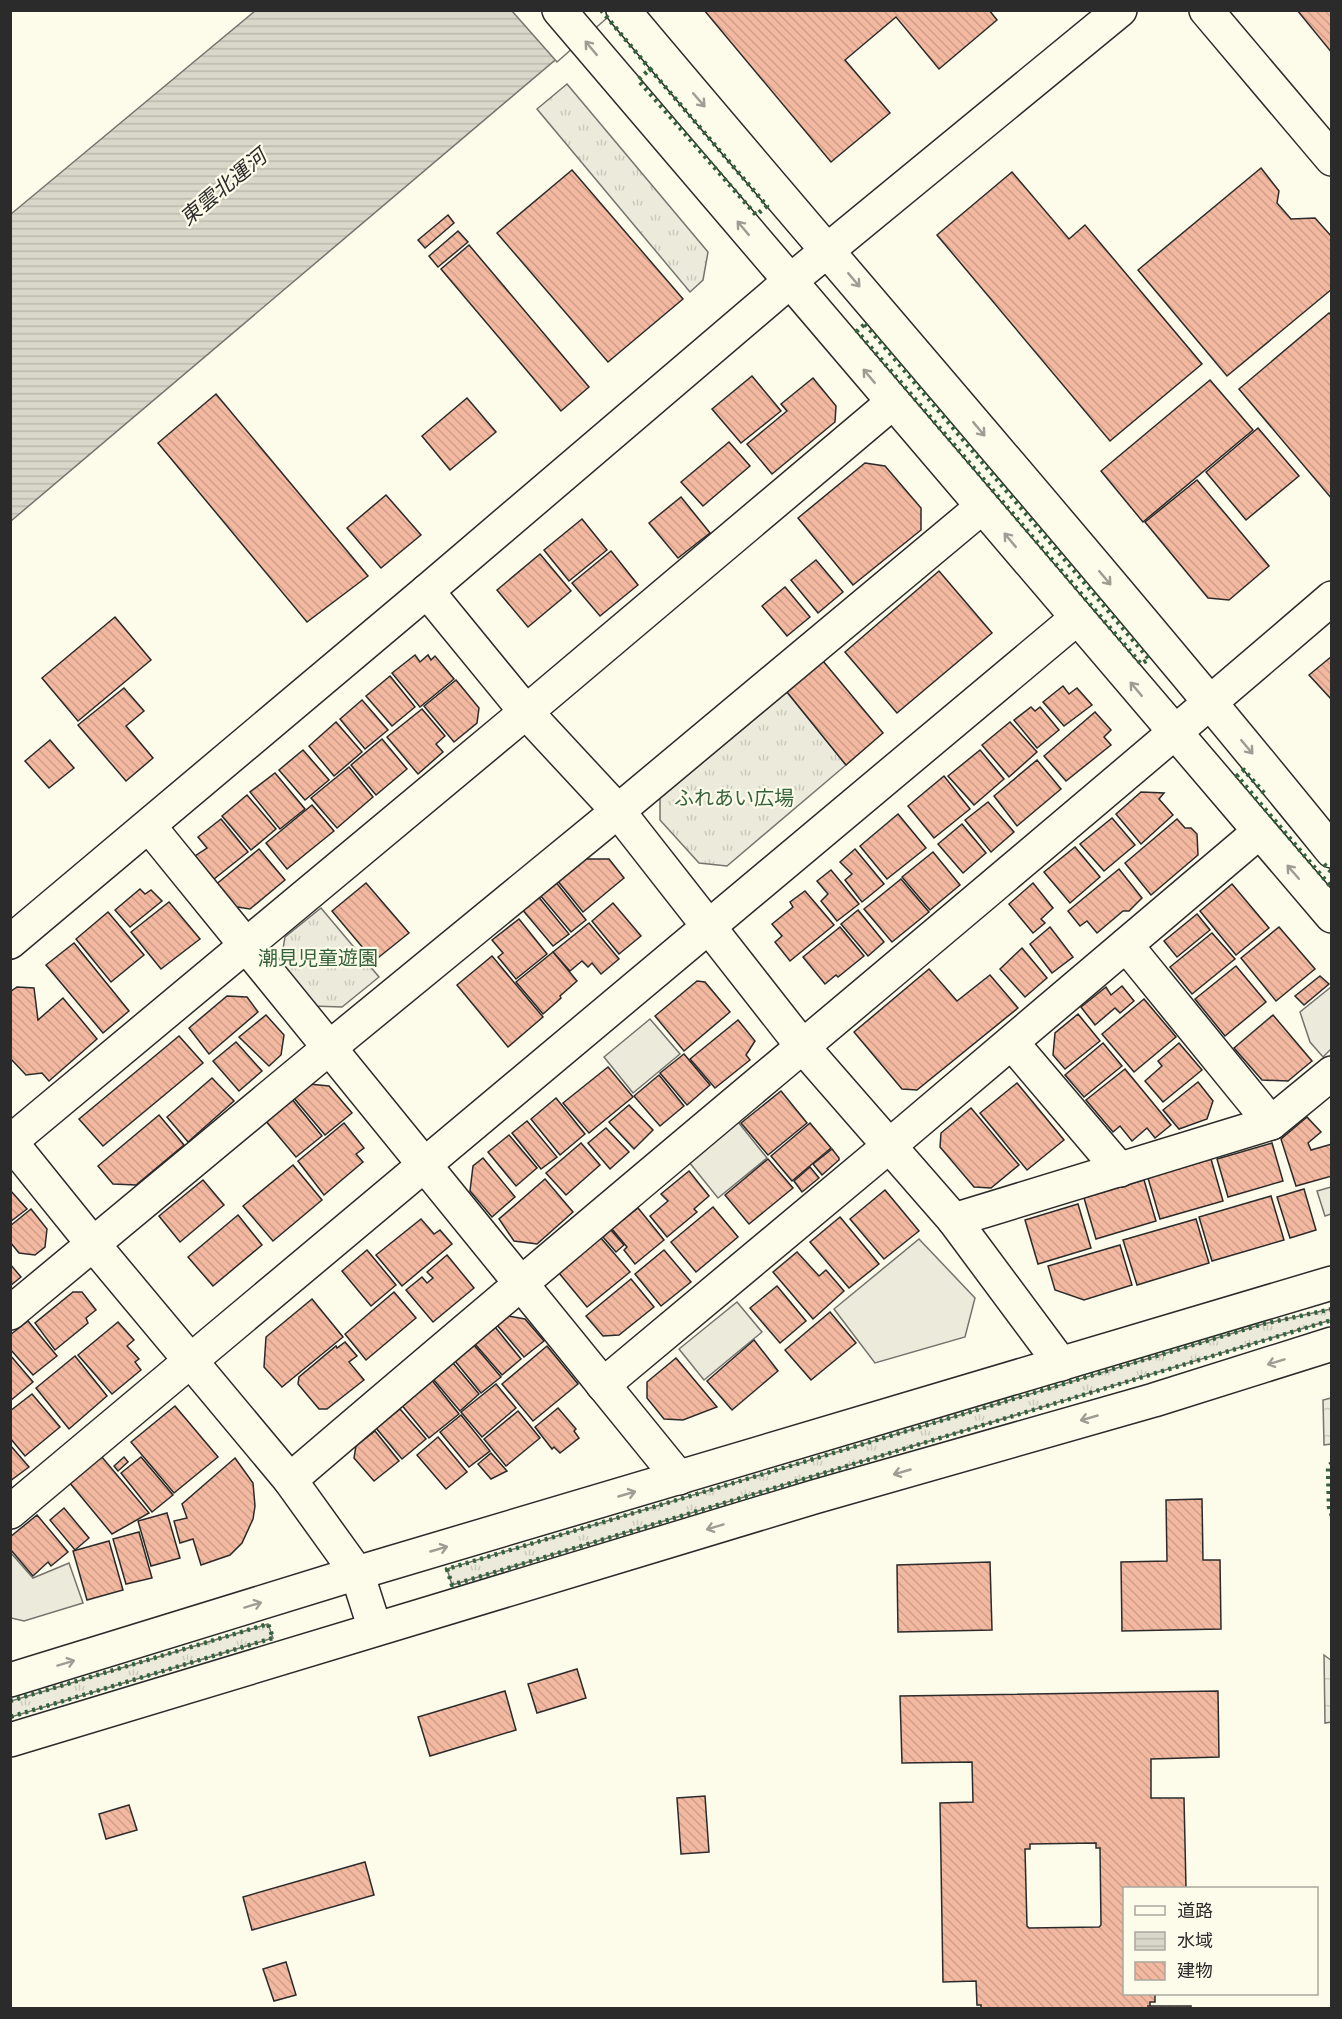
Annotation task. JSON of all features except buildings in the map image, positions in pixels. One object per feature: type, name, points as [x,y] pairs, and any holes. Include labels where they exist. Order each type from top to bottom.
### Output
[{"type":"street","points":[[559,10],[1174,734],[1332,916]]},
{"type":"street","points":[[623,10],[1210,703],[1332,851]]},
{"type":"street","points":[[10,942],[789,282],[1120,10]]},
{"type":"street","points":[[1206,10],[1332,159]]},
{"type":"street","points":[[375,1629],[357,1573],[290,1480],[11,1142],[892,403]]},
{"type":"street","points":[[10,1313],[982,507]]},
{"type":"street","points":[[427,591],[526,712],[618,811],[803,1047],[954,1220],[1061,1364]]},
{"type":"street","points":[[290,1480],[520,1282],[803,1047],[1332,598]]},
{"type":"street","points":[[10,1512],[1077,618]]},
{"type":"street","points":[[149,826],[679,1478]]},
{"type":"street","points":[[603,1385],[890,1146],[1259,832]]},
{"type":"street","points":[[1126,945],[1271,1123]]},
{"type":"street","points":[[1012,1043],[1120,1170]]},
{"type":"street","points":[[954,1220],[1271,1123],[1332,1073]]},
{"type":"street","points":[[13,1674],[1332,1283]]},
{"type":"street","points":[[10,1740],[803,1500],[1154,1400],[1332,1344]]},
{"type":"green space","points":[[567,84],[708,252],[703,280],[690,292],[537,109]]},
{"type":"green space","name":"ふれあい広場","points":[[787,692],[846,765],[727,866],[699,863],[660,820],[660,798]]},
{"type":"green space","name":"潮見児童遊園","points":[[321,908],[379,977],[342,1007],[312,1006],[280,967],[285,937]]},
{"type":"green space","points":[[1331,1309],[1331,1320],[452,1585],[447,1569],[1263,1324]]},
{"type":"green space","points":[[1331,1398],[1331,1444],[1324,1445],[1323,1400]]},
{"type":"green space","points":[[268,1624],[273,1638],[11,1717],[11,1701]]},
{"type":"green space","points":[[1324,1655],[1332,1661],[1331,1722],[1325,1723]]},
{"type":"shaded area","points":[[1331,987],[1331,1049],[1323,1057],[1310,1042],[1300,1012]]},
{"type":"shaded area","points":[[650,1019],[680,1054],[633,1093],[604,1057]]},
{"type":"shaded area","points":[[738,1122],[767,1158],[718,1198],[689,1162]]},
{"type":"shaded area","points":[[1331,1187],[1331,1214],[1325,1216],[1317,1191]]},
{"type":"shaded area","points":[[919,1239],[975,1298],[965,1337],[875,1363],[834,1309]]},
{"type":"shaded area","points":[[737,1302],[762,1332],[704,1380],[679,1349]]},
{"type":"shaded area","points":[[11,1553],[33,1578],[69,1563],[83,1603],[24,1621],[11,1618]]},
{"type":"water","name":"東雲北運河","points":[[255,11],[613,11],[11,521],[11,214]]},
{"type":"pier","points":[[616,10],[557,62],[512,11]]},
{"type":"hedge","points":[[601,10],[649,70]]},
{"type":"hedge","points":[[650,69],[767,206],[756,215],[638,80],[650,69]]},
{"type":"hedge","points":[[865,324],[1149,659],[1141,664],[857,331],[865,324]]},
{"type":"hedge","points":[[1264,793],[1244,770],[1237,776],[1332,888]]},
{"type":"hedge","points":[[1324,864],[1332,873]]},
{"type":"hedge","points":[[1332,1309],[1263,1324],[447,1569],[452,1585],[1332,1320]]},
{"type":"hedge","points":[[1332,1463],[1328,1466],[1329,1507],[1332,1516]]},
{"type":"hedge","points":[[10,1701],[268,1624],[273,1638],[10,1717]]}]
